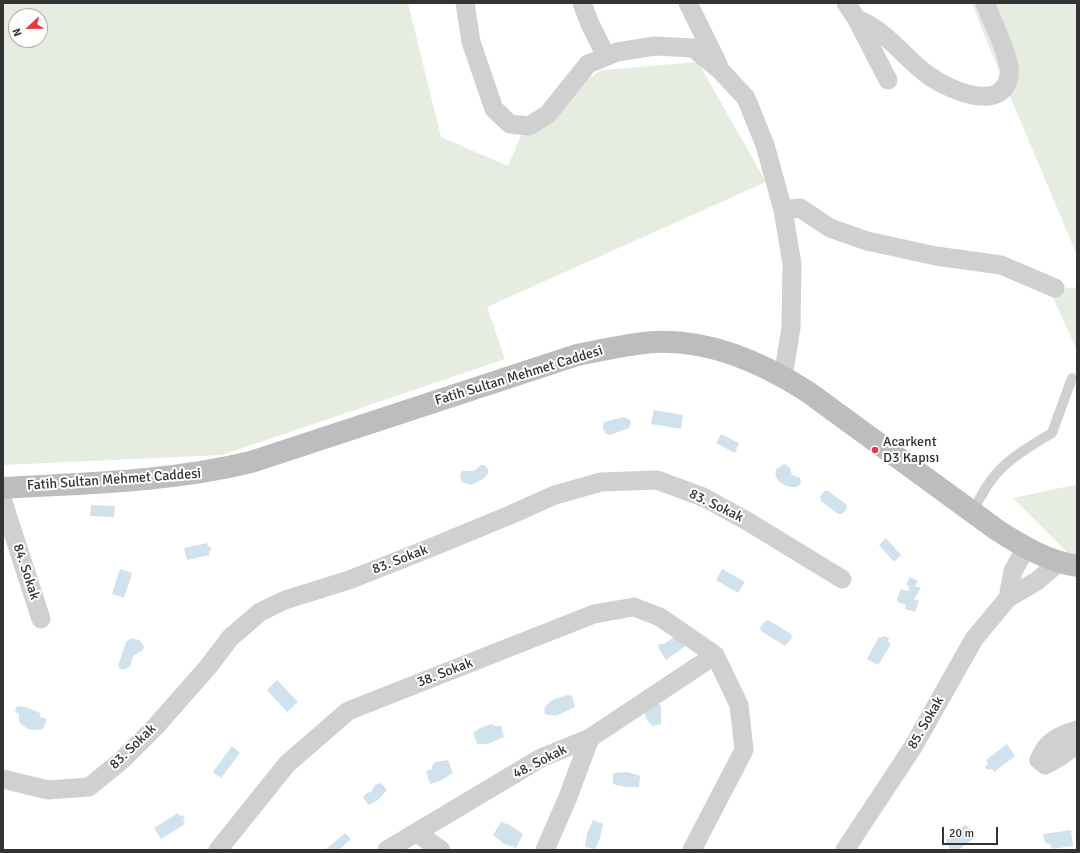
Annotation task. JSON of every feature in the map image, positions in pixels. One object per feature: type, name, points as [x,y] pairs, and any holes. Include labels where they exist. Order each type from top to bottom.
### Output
[{"type":"main road","name":"Fatih Sultan Mehmet Caddesi","points":[[3,488],[168,478],[215,471],[251,462],[576,355],[621,346],[655,342],[686,344],[718,350],[783,376],[808,392],[973,513],[1026,548],[1068,564]]},
{"type":"street","points":[[465,3],[471,42],[494,109],[510,124],[529,126],[548,114],[588,64],[617,52],[655,46],[693,48],[721,71],[746,98],[765,145],[783,210],[792,264],[791,328],[783,376]]},
{"type":"street","points":[[582,3],[590,24],[606,56]]},
{"type":"street","points":[[688,3],[721,71]]},
{"type":"street","points":[[851,10],[881,32],[928,75],[957,91],[978,96],[993,96],[1004,88],[1010,75],[1001,42],[985,3]]},
{"type":"street","points":[[851,10],[888,80]]},
{"type":"street","points":[[783,210],[800,208],[830,228],[867,241],[936,256],[1001,265],[1055,288]]},
{"type":"street","name":"83. Sokak","points":[[3,779],[48,790],[89,786],[128,754],[208,667],[230,638],[260,612],[285,600],[349,580],[430,548],[555,495],[600,482],[657,480],[704,497],[747,521],[842,580]]},
{"type":"street","name":"84. Sokak","points":[[3,502],[41,619]]},
{"type":"street","name":"85. Sokak","points":[[1008,598],[1014,571],[1026,548]]},
{"type":"street","name":"85. Sokak","points":[[845,850],[913,747],[974,639],[1008,598],[1068,564]]},
{"type":"street","name":"38. Sokak","points":[[218,850],[287,764],[348,711],[586,617],[634,607],[660,617],[715,655],[739,705],[744,750],[692,850]]},
{"type":"street","points":[[590,738],[715,655]]},
{"type":"street","points":[[1077,730],[1058,736],[1042,752],[1040,760],[1045,765],[1057,760],[1069,751],[1077,742]]},
{"type":"street","name":"48. Sokak","points":[[387,850],[541,758],[590,738]]},
{"type":"street","name":"48. Sokak","points":[[545,850],[566,803],[590,738]]},
{"type":"street","points":[[418,832],[441,850]]},
{"type":"lane","points":[[973,513],[986,485],[1005,464],[1016,454],[1052,434],[1072,378]]},
{"type":"shaded area","points":[[3,3],[408,3],[441,137],[508,166],[529,117],[602,70],[698,62],[766,182],[487,307],[505,359],[222,455],[3,465]]},
{"type":"shaded area","points":[[972,3],[1077,3],[1077,255],[985,37]]},
{"type":"shaded area","points":[[1077,287],[1077,350],[1050,291]]},
{"type":"shaded area","points":[[1077,483],[1077,562],[1013,498],[1074,485]]},
{"type":"water","points":[[654,410],[683,415],[681,429],[651,424]]},
{"type":"water","points":[[623,417],[630,420],[631,423],[629,428],[610,435],[605,433],[603,428],[604,422]]},
{"type":"water","points":[[721,434],[739,443],[735,453],[716,443]]},
{"type":"water","points":[[784,464],[790,468],[792,475],[800,478],[801,484],[796,487],[792,487],[784,485],[778,480],[776,477],[776,469]]},
{"type":"water","points":[[481,465],[484,465],[487,468],[488,472],[485,477],[471,485],[462,482],[460,476],[462,471],[474,471]]},
{"type":"water","points":[[825,491],[828,491],[846,504],[847,509],[842,514],[838,514],[821,501],[820,496]]},
{"type":"water","points":[[91,505],[115,506],[114,517],[90,516]]},
{"type":"water","points":[[886,538],[901,555],[894,562],[879,545]]},
{"type":"water","points":[[207,543],[208,546],[212,548],[209,552],[210,555],[187,560],[184,548]]},
{"type":"water","points":[[120,569],[132,573],[124,598],[112,594]]},
{"type":"water","points":[[722,569],[745,582],[738,593],[716,580]]},
{"type":"water","points":[[910,577],[918,581],[915,586],[921,588],[914,599],[919,601],[915,612],[905,609],[906,605],[898,602],[897,599],[901,589],[907,591],[909,590],[909,586],[906,585]]},
{"type":"water","points":[[768,620],[791,634],[792,638],[785,646],[761,631],[760,628],[764,622]]},
{"type":"water","points":[[884,636],[889,638],[888,642],[891,644],[878,665],[867,659],[879,637],[882,638]]},
{"type":"water","points":[[674,637],[688,644],[666,660],[658,647],[659,644],[664,644]]},
{"type":"water","points":[[131,638],[139,640],[144,646],[143,650],[133,656],[130,667],[122,670],[118,666],[126,642]]},
{"type":"water","points":[[277,680],[298,702],[287,712],[267,690]]},
{"type":"water","points":[[568,695],[572,696],[575,707],[556,716],[545,714],[548,703]]},
{"type":"water","points":[[658,701],[661,707],[661,724],[652,726],[646,718],[644,711]]},
{"type":"water","points":[[17,706],[25,707],[40,713],[40,717],[47,719],[43,729],[36,730],[24,727],[19,722],[19,714],[15,712]]},
{"type":"water","points":[[492,724],[494,726],[501,726],[504,737],[488,744],[477,744],[473,733],[480,728]]},
{"type":"water","points":[[1007,744],[1015,756],[994,772],[992,769],[987,770],[985,767],[988,764],[986,760]]},
{"type":"water","points":[[232,746],[240,753],[221,778],[213,772]]},
{"type":"water","points":[[448,760],[453,773],[440,781],[430,784],[426,771],[432,769],[435,762]]},
{"type":"water","points":[[627,772],[640,776],[639,787],[625,787],[613,784],[613,773]]},
{"type":"water","points":[[381,783],[387,790],[378,800],[369,805],[363,797],[367,793],[371,792],[375,785]]},
{"type":"water","points":[[178,813],[180,816],[183,815],[185,818],[183,820],[185,824],[161,839],[154,828]]},
{"type":"water","points":[[593,820],[603,824],[600,838],[595,849],[585,847],[587,833]]},
{"type":"water","points":[[501,822],[510,825],[523,834],[516,848],[504,844],[493,835]]},
{"type":"water","points":[[965,825],[973,831],[975,837],[959,850],[950,850],[946,840]]},
{"type":"water","points":[[1071,830],[1073,846],[1052,849],[1050,844],[1045,843],[1043,834]]},
{"type":"water","points":[[345,833],[351,839],[339,850],[325,850]]},
{"type":"place","name":"Acarkent D3 Kapısı","points":[[875,450]]}]
